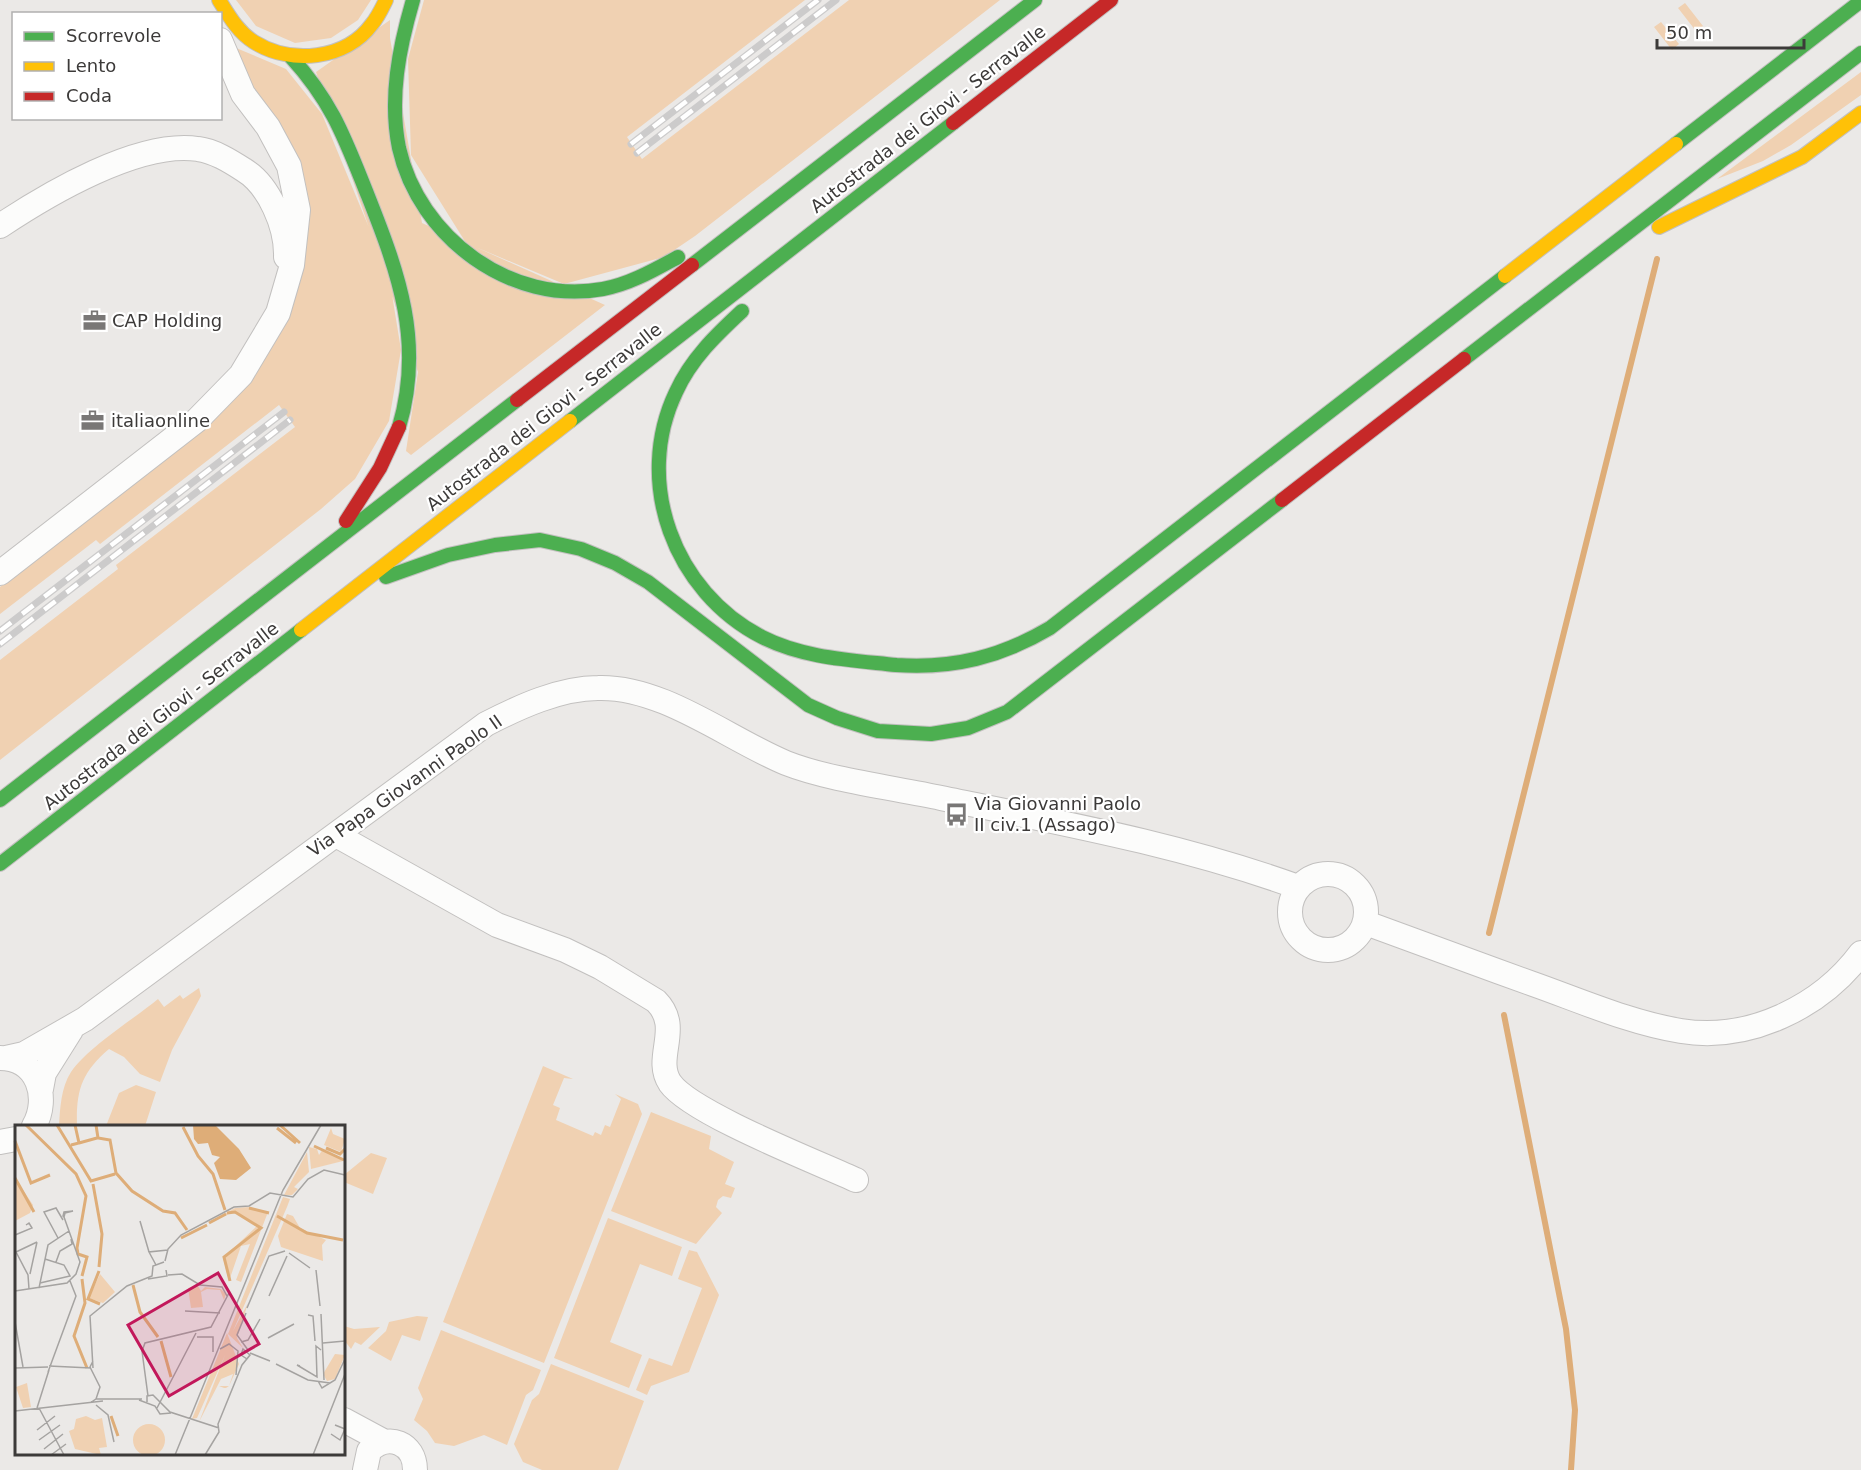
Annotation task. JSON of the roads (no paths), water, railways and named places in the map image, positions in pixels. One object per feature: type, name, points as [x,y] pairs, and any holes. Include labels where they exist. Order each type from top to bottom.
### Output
[{"type":"main road","points":[[222,15],[254,44],[291,57],[320,55],[354,42],[368,29],[386,0]]},
{"type":"main road","points":[[413,0],[398,48],[393,88],[397,138],[415,194],[430,219],[470,257],[498,275],[544,290],[573,292],[604,289],[655,269],[757,216]]},
{"type":"main road","name":"Autostrada dei Giovi - Serravalle","points":[[0,800],[1035,0]]},
{"type":"main road","name":"Autostrada dei Giovi - Serravalle","points":[[0,864],[1111,0]]},
{"type":"main road","points":[[752,304],[719,330],[698,354],[680,382],[667,412],[660,439],[658,472],[661,504],[671,537],[683,563],[703,592],[723,612],[753,633],[801,652],[896,665],[939,668],[982,660],[1013,649],[1050,628],[1861,1]]},
{"type":"main road","points":[[1786,59],[1800,43],[1812,21]]},
{"type":"main road","points":[[947,146],[1021,74],[1073,30]]},
{"type":"main road","points":[[343,596],[445,553],[542,540],[620,565],[657,589],[801,700],[840,720],[879,731],[931,734],[968,728],[1007,711],[1861,52]]},
{"type":"main road","points":[[291,57],[321,92],[336,117],[382,228],[405,296],[411,352],[405,405],[397,434],[375,478],[332,543]]},
{"type":"main road","points":[[1595,258],[1802,157],[1861,113]]},
{"type":"street","points":[[0,573],[198,420],[230,388],[252,360],[269,332],[286,289],[292,265],[298,210],[289,166],[268,127],[243,94],[222,45]]},
{"type":"street","points":[[0,226],[39,199],[131,157],[166,148],[199,149],[218,155],[254,176],[268,192],[278,219],[286,252],[286,289]]},
{"type":"street","name":"Via Papa Giovanni Paolo II","points":[[3,1058],[24,1054],[72,1028],[486,724],[536,701],[597,688],[626,691],[655,699],[790,764],[1166,845],[1245,868],[1298,887]]},
{"type":"street","points":[[336,835],[497,925],[592,963],[656,1001],[663,1008],[668,1020],[666,1074],[676,1089],[728,1122],[856,1180]]},
{"type":"street","points":[[1334,873],[1347,877],[1364,897],[1367,910],[1366,923],[1361,933],[1342,948],[1319,949],[1308,944],[1299,937],[1290,918],[1290,907],[1298,887],[1308,878],[1321,874],[1334,873]]},
{"type":"street","points":[[1366,923],[1646,1023],[1683,1032],[1725,1031],[1762,1025],[1818,996],[1836,983],[1861,954]]},
{"type":"street","name":"Via Papa Giovanni Paolo II","points":[[34,1125],[42,1109],[44,1073],[72,1028]]},
{"type":"street","points":[[3,1058],[28,1069],[42,1089]]},
{"type":"street","points":[[0,1142],[15,1139]]},
{"type":"street","points":[[345,1421],[383,1441]]},
{"type":"street","points":[[365,1470],[369,1451],[383,1441],[393,1440],[407,1447],[413,1454],[415,1470]]},
{"type":"waterway","points":[[1489,933],[1657,259]]},
{"type":"waterway","points":[[1504,1015],[1566,1329],[1575,1410],[1571,1470]]},
{"type":"railway","points":[[631,144],[818,0]]},
{"type":"railway","points":[[637,153],[836,0]]},
{"type":"railway","points":[[0,631],[284,412]]},
{"type":"railway","points":[[0,644],[290,420]]},
{"type":"place","name":"CAP Holding","points":[[94,321]]},
{"type":"place","name":"italiaonline","points":[[93,421]]},
{"type":"place","name":"Via Giovanni Paolo II civ.1 (Assago)","points":[[956,814]]}]
